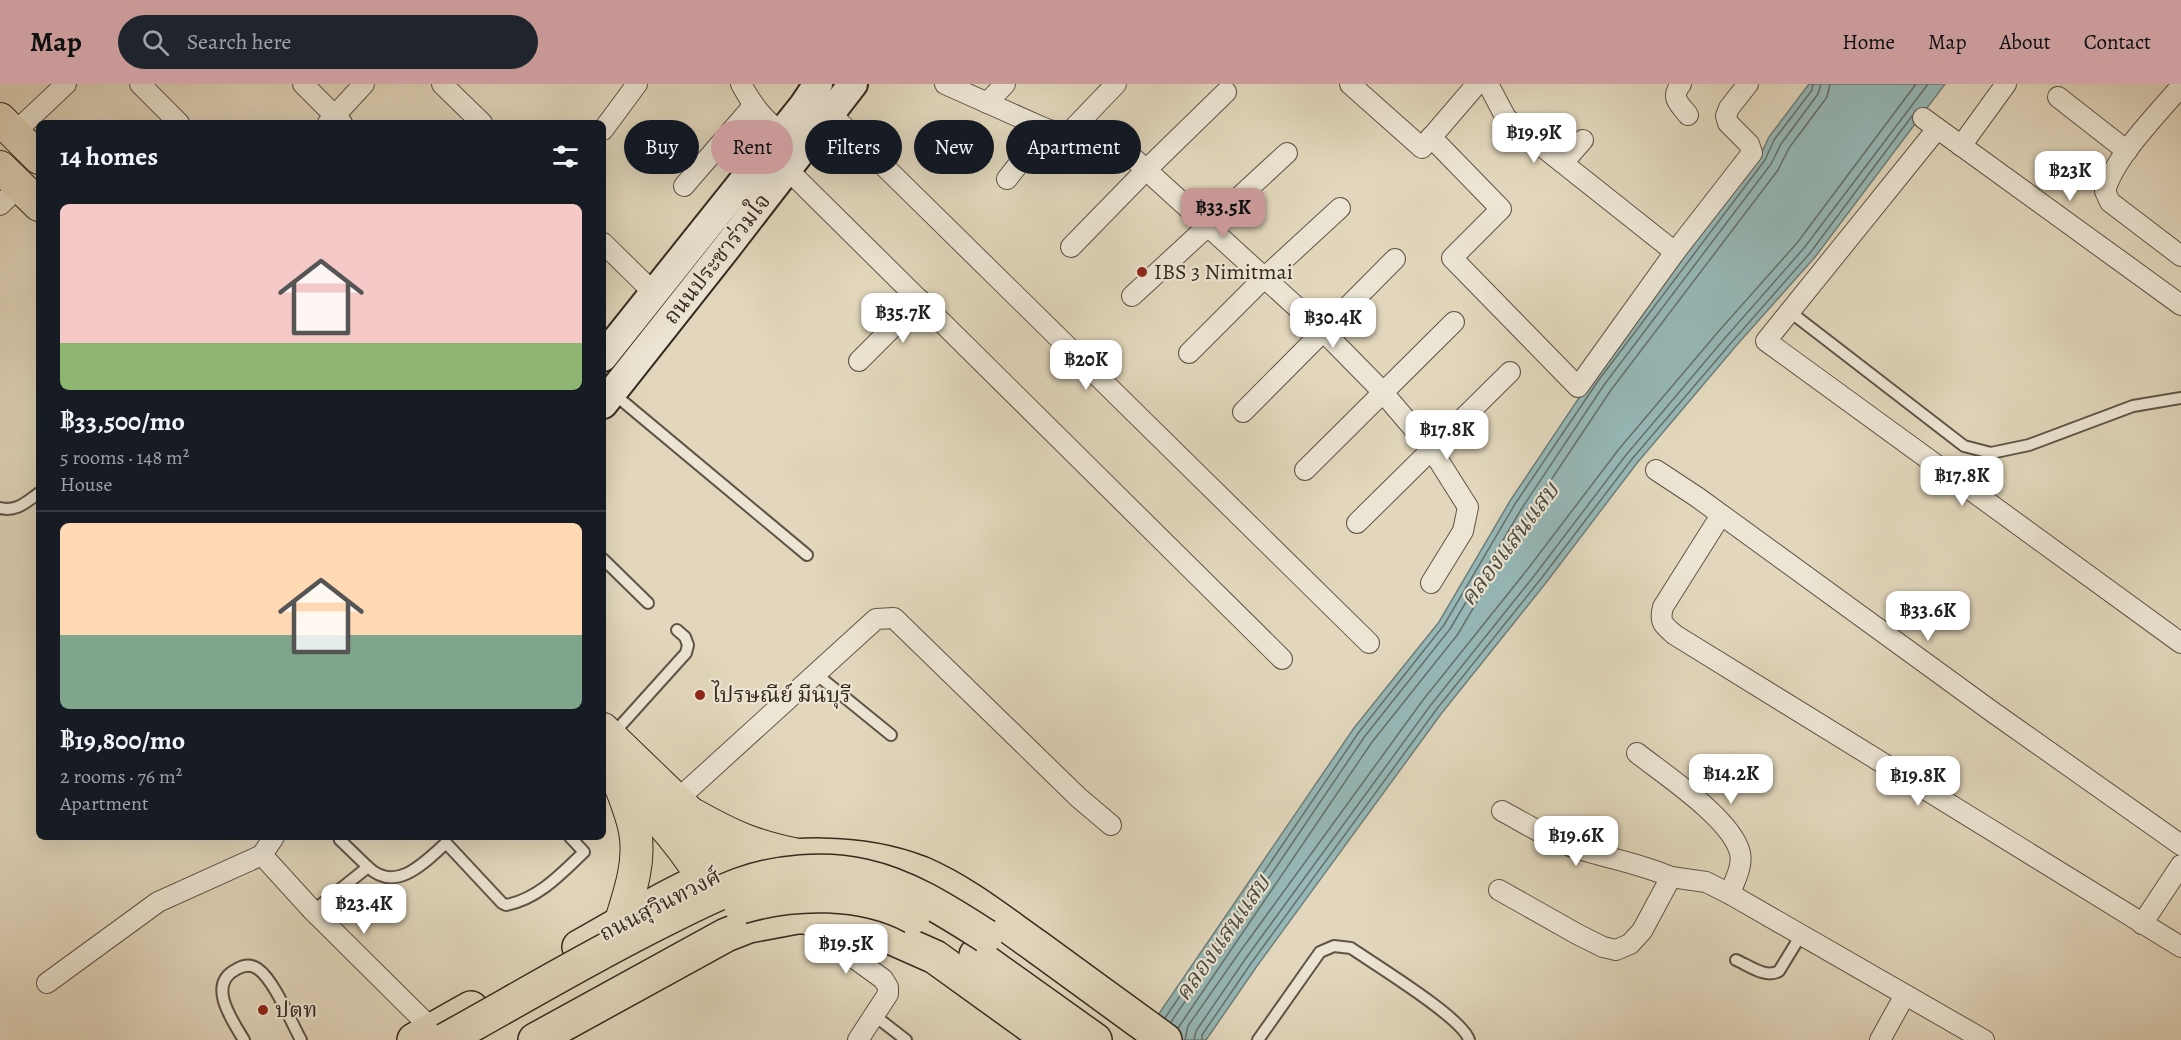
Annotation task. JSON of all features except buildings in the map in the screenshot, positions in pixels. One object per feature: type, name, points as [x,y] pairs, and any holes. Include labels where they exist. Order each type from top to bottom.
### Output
[{"type":"highway","name":"ถนนสุวินทวงศ์","points":[[431,1036],[620,924],[715,875],[774,858],[836,856],[865,858],[919,873],[966,897],[1165,1040]]},
{"type":"highway","name":"ถนนสุวินทวงศ์","points":[[431,1036],[691,906],[740,885],[785,874],[827,871],[865,876],[905,890],[937,906],[986,936],[1131,1040]]},
{"type":"highway","points":[[715,875],[737,931]]},
{"type":"highway","name":"ถนนสุวินทวงศ์","points":[[490,1040],[672,937],[719,914],[791,897],[825,896],[856,899],[897,909],[976,955],[1095,1040]]},
{"type":"highway","points":[[536,1040],[737,931],[797,917],[840,919],[865,926],[935,957],[1050,1040]]},
{"type":"main road","name":"ถนนประชาร่วมใจ","points":[[791,120],[819,84]]},
{"type":"main road","name":"ถนนประชาร่วมใจ","points":[[793,161],[853,84]]},
{"type":"main road","points":[[7,126],[36,155]]},
{"type":"main road","name":"ถนนประชาร่วมใจ","points":[[606,353],[748,174]]},
{"type":"main road","name":"ถนนประชาร่วมใจ","points":[[608,398],[783,174]]},
{"type":"main road","points":[[609,751],[683,805],[739,839],[762,848],[804,856]]},
{"type":"main road","points":[[609,751],[691,858],[715,875]]},
{"type":"main road","points":[[609,751],[633,823],[637,848],[631,886],[620,924]]},
{"type":"main road","points":[[683,805],[715,875]]},
{"type":"street","points":[[7,126],[66,84]]},
{"type":"street","points":[[140,84],[176,120]]},
{"type":"street","points":[[303,84],[334,120]]},
{"type":"street","points":[[336,120],[364,84]]},
{"type":"street","points":[[442,84],[479,120]]},
{"type":"street","points":[[606,126],[638,84]]},
{"type":"street","points":[[741,84],[753,106],[766,120]]},
{"type":"street","points":[[945,84],[1026,120]]},
{"type":"street","points":[[987,103],[1005,84]]},
{"type":"street","points":[[1081,120],[1116,84]]},
{"type":"street","points":[[1350,84],[1422,148],[1477,84]]},
{"type":"street","points":[[1488,84],[1506,118],[1675,252]]},
{"type":"street","points":[[1681,84],[1675,94],[1676,99],[1688,115]]},
{"type":"street","points":[[1431,137],[1501,208],[1452,258],[1578,387],[1675,252],[1752,153],[1749,144],[1728,123],[1726,116],[1729,108],[1748,84]]},
{"type":"street","points":[[1961,146],[2006,84]]},
{"type":"street","points":[[2181,86],[2127,151],[2108,179],[2105,191],[2110,202],[2181,254]]},
{"type":"street","points":[[1071,247],[1226,92]]},
{"type":"street","points":[[2058,97],[2127,151]]},
{"type":"street","points":[[684,186],[753,106]]},
{"type":"street","points":[[830,113],[1369,642]]},
{"type":"street","points":[[2181,305],[1930,124],[1766,341],[2181,642]]},
{"type":"street","points":[[1563,163],[1583,140]]},
{"type":"street","points":[[1132,296],[1287,153]]},
{"type":"street","points":[[1141,165],[1324,332],[1383,393],[1432,450],[1468,507],[1463,531],[1431,583]]},
{"type":"street","points":[[792,174],[1282,659]]},
{"type":"street","points":[[1007,179],[1011,174]]},
{"type":"street","points":[[1189,353],[1264,278],[1340,208]]},
{"type":"street","points":[[606,246],[654,293]]},
{"type":"street","points":[[1243,411],[1395,259]]},
{"type":"street","points":[[859,361],[920,300]]},
{"type":"street","points":[[1305,470],[1454,322]]},
{"type":"street","points":[[1358,523],[1510,372]]},
{"type":"street","points":[[1656,470],[2181,845]]},
{"type":"street","points":[[1722,516],[1663,607],[1660,617],[1664,626],[1675,635],[2181,948]]},
{"type":"street","points":[[683,805],[816,674],[876,619],[894,618],[1079,798],[1112,825]]},
{"type":"street","points":[[1637,753],[1715,815],[1732,835],[1740,853],[1740,864],[1730,894]]},
{"type":"street","points":[[1502,811],[1571,846],[1626,861],[1671,877],[1706,882],[1984,1040]]},
{"type":"street","points":[[47,983],[158,902],[267,847],[431,1036]]},
{"type":"street","points":[[2142,924],[2181,865]]},
{"type":"street","points":[[1499,890],[1577,934],[1603,947],[1617,950],[1630,944],[1642,931],[1671,877]]},
{"type":"street","points":[[797,917],[883,979],[888,987],[888,994],[858,1040]]},
{"type":"street","points":[[1880,1040],[1905,995]]},
{"type":"lane","points":[[1789,311],[1964,446],[1991,453],[2029,445],[2133,406],[2181,398]]},
{"type":"lane","points":[[608,398],[807,555]]},
{"type":"lane","points":[[0,508],[8,510],[20,507],[36,495]]},
{"type":"lane","points":[[606,562],[648,603]]},
{"type":"lane","points":[[609,751],[686,653],[688,645],[685,637],[677,630]]},
{"type":"lane","points":[[816,674],[891,735]]},
{"type":"lane","points":[[340,840],[377,876],[388,878],[407,874],[418,867],[446,840]]},
{"type":"lane","points":[[448,840],[506,905],[533,896],[563,873],[584,852],[573,840]]},
{"type":"lane","points":[[318,908],[368,867]]},
{"type":"lane","points":[[1736,960],[1767,974],[1774,974],[1779,971],[1801,935]]},
{"type":"lane","points":[[1258,1040],[1320,952],[1334,946],[1351,948],[1439,1009],[1467,1034],[1469,1040]]},
{"type":"lane","points":[[244,1040],[221,993],[226,975],[245,965],[257,968],[268,979],[301,1040]]},
{"type":"lane","points":[[875,1016],[906,1040]]},
{"type":"water","name":"คลองแสนแสบ","points":[[1809,84],[1945,84],[1815,257],[1637,463],[1545,584],[1441,714],[1257,966],[1206,1040],[1141,1040],[1354,728],[1439,622],[1510,501],[1593,377],[1760,156],[1769,137]]},
{"type":"place","name":"IBS 3 Nimitmai","points":[[1142,272]]},
{"type":"place","name":"ไปรษณีย์ มีนบุรี","points":[[700,695]]},
{"type":"place","name":"ปตท","points":[[263,1010]]}]
